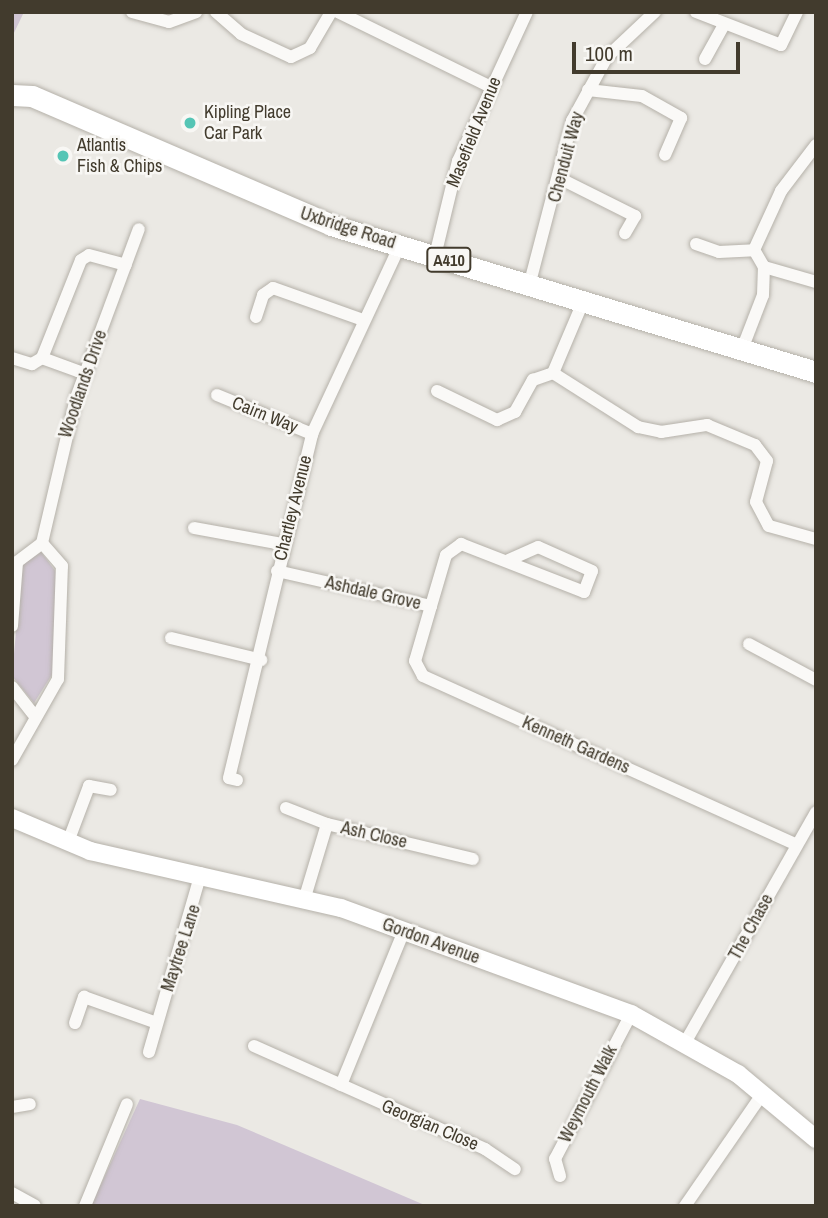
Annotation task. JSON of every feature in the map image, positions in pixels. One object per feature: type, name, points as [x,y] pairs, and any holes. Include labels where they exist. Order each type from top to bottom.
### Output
[{"type":"main road","name":"Uxbridge Road","points":[[12,95],[32,96],[275,204],[741,352],[816,372]]},
{"type":"street","points":[[132,12],[169,22],[196,12]]},
{"type":"street","points":[[216,12],[241,34],[290,57],[310,48],[331,12]]},
{"type":"street","points":[[338,12],[491,87]]},
{"type":"street","name":"Masefield Avenue","points":[[435,256],[458,161],[527,12]]},
{"type":"street","name":"Chenduit Way","points":[[529,286],[561,179],[572,121],[607,57],[655,12]]},
{"type":"street","points":[[696,12],[723,27],[740,27],[781,45],[797,12]]},
{"type":"street","points":[[705,59],[723,27]]},
{"type":"street","points":[[588,90],[642,96],[681,118],[666,155]]},
{"type":"street","points":[[754,250],[781,191],[816,145]]},
{"type":"street","points":[[561,179],[635,216],[625,233]]},
{"type":"street","name":"Woodlands Drive","points":[[42,543],[56,464],[139,229]]},
{"type":"street","points":[[696,244],[719,252],[754,250]]},
{"type":"street","name":"Chartley Avenue","points":[[237,780],[229,778],[261,660],[282,544],[312,434],[400,245]]},
{"type":"street","points":[[741,352],[763,295],[764,267],[754,250]]},
{"type":"street","points":[[12,358],[32,364],[41,358],[81,260],[89,255],[126,265]]},
{"type":"street","points":[[764,267],[816,282]]},
{"type":"street","points":[[256,317],[263,295],[273,288],[363,320]]},
{"type":"street","points":[[438,391],[497,420],[515,412],[533,380],[553,373],[583,302]]},
{"type":"street","points":[[41,358],[86,374]]},
{"type":"street","points":[[553,373],[638,427],[661,432],[707,425],[755,444],[767,461],[756,502],[769,526],[816,539]]},
{"type":"street","name":"Cairn Way","points":[[217,396],[312,434]]},
{"type":"street","points":[[194,528],[282,544]]},
{"type":"street","points":[[12,626],[17,562],[42,543],[62,566],[58,679],[33,714],[12,760]]},
{"type":"street","name":"Ashdale Grove","points":[[277,571],[430,606],[446,555],[461,544],[509,560],[584,592],[592,571],[538,547],[509,560]]},
{"type":"street","name":"Kenneth Gardens","points":[[430,606],[415,661],[423,676],[797,845]]},
{"type":"street","points":[[171,638],[261,660]]},
{"type":"street","points":[[749,644],[816,680]]},
{"type":"street","points":[[12,687],[33,714]]},
{"type":"street","points":[[68,842],[89,786],[111,790]]},
{"type":"street","name":"Ash Close","points":[[286,808],[327,824],[474,859]]},
{"type":"street","name":"The Chase","points":[[686,1041],[816,812]]},
{"type":"street","name":"Gordon Avenue","points":[[12,818],[68,842],[305,897],[631,1014],[686,1041],[763,1094],[816,1139]]},
{"type":"street","name":"Ash Close","points":[[305,897],[327,824]]},
{"type":"street","name":"Maytree Lane","points":[[149,1052],[201,873]]},
{"type":"street","points":[[341,1085],[404,931]]},
{"type":"street","points":[[75,1023],[84,998],[157,1023]]},
{"type":"street","name":"Weymouth Walk","points":[[560,1177],[555,1159],[631,1014]]},
{"type":"street","name":"Georgian Close","points":[[254,1046],[485,1149],[515,1169]]},
{"type":"street","points":[[685,1206],[763,1094]]},
{"type":"street","points":[[12,1107],[30,1104]]},
{"type":"street","points":[[85,1206],[127,1104]]},
{"type":"street","points":[[12,1194],[35,1206]]},
{"type":"shaded area","points":[[12,12],[24,12],[12,37]]},
{"type":"shaded area","points":[[41,552],[59,576],[53,673],[34,703],[12,676],[22,565]]},
{"type":"shaded area","points":[[140,1099],[237,1125],[427,1206],[91,1206]]},
{"type":"place","name":"Kipling Place Car Park","points":[[190,123]]},
{"type":"place","name":"Atlantis Fish & Chips","points":[[63,156]]}]
